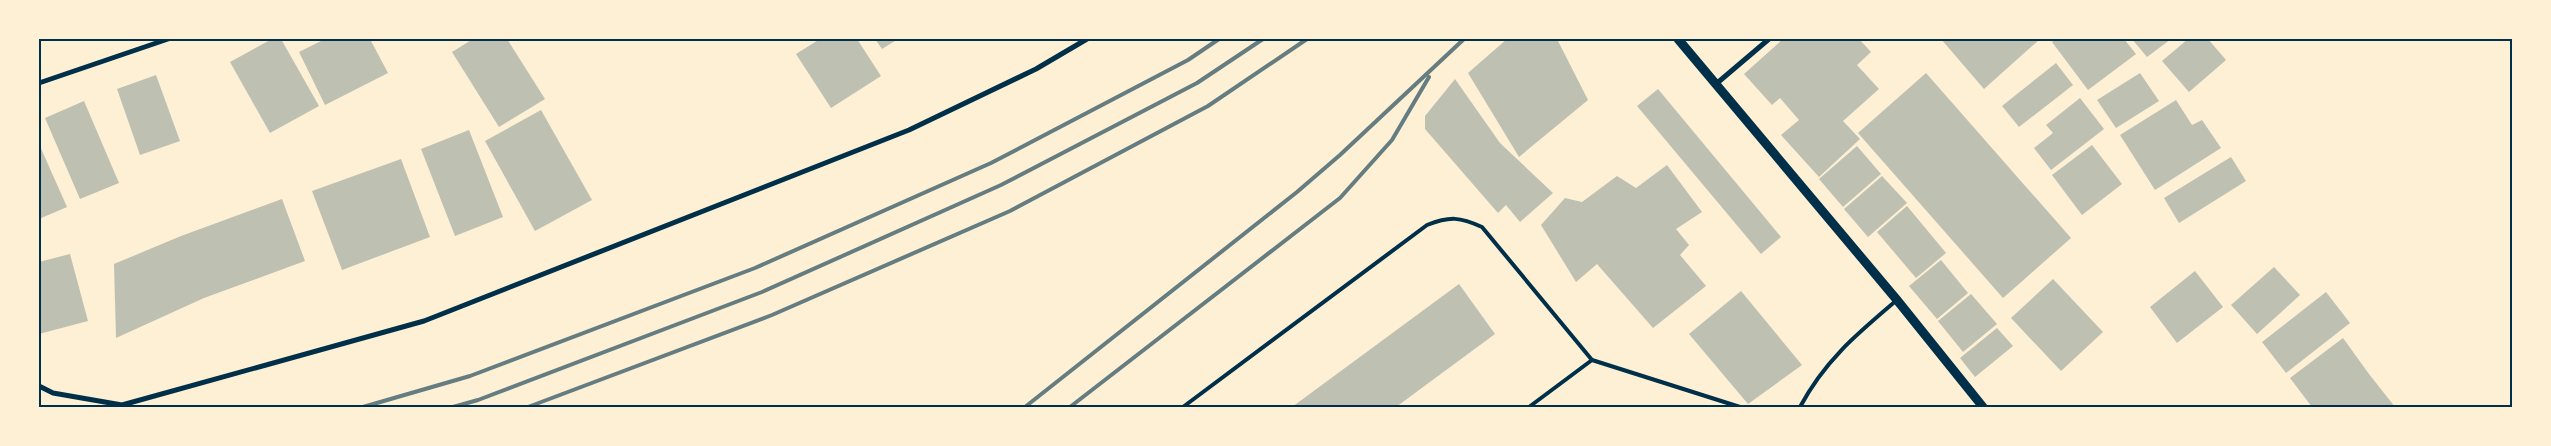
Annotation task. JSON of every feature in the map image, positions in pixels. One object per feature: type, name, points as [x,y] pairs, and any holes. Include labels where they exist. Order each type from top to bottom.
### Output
[{"type":"street","points":[[39,83],[168,39]]},
{"type":"street","points":[[39,386],[54,393],[122,405],[424,321],[908,130],[1036,69],[1087,39]]},
{"type":"street","points":[[1678,39],[1897,300],[1983,407]]},
{"type":"street","points":[[1716,84],[1769,39]]},
{"type":"lane","points":[[1183,407],[1427,224],[1443,219],[1463,218],[1482,227],[1592,360],[1740,407]]},
{"type":"lane","points":[[1800,407],[1809,391],[1845,344],[1897,300]]},
{"type":"lane","points":[[1529,407],[1592,360]]},
{"type":"building","points":[[272,39],[281,39],[319,106],[270,133],[230,62]]},
{"type":"building","points":[[325,39],[370,39],[388,73],[325,105],[299,52]]},
{"type":"building","points":[[473,39],[507,39],[545,99],[499,127],[452,52]]},
{"type":"building","points":[[820,39],[857,39],[881,76],[831,108],[796,54]]},
{"type":"building","points":[[875,39],[898,39],[882,49]]},
{"type":"building","points":[[1507,39],[1557,39],[1588,100],[1519,157],[1468,73]]},
{"type":"building","points":[[1783,39],[1859,39],[1871,52],[1857,65],[1879,89],[1843,121],[1860,139],[1819,177],[1781,135],[1799,120],[1780,98],[1772,105],[1744,74]]},
{"type":"building","points":[[1941,39],[2040,39],[1984,89]]},
{"type":"building","points":[[2056,39],[2124,39],[2136,54],[2088,90],[2052,42]]},
{"type":"building","points":[[2132,39],[2171,39],[2147,57]]},
{"type":"building","points":[[2188,39],[2208,39],[2226,60],[2189,92],[2162,61]]},
{"type":"building","points":[[2056,63],[2073,85],[2019,127],[2002,106]]},
{"type":"building","points":[[1926,73],[2071,238],[2003,298],[1858,133]]},
{"type":"building","points":[[2140,73],[2159,101],[2116,128],[2097,100]]},
{"type":"building","points":[[156,75],[180,141],[140,155],[117,89]]},
{"type":"building","points":[[1455,79],[1500,143],[1553,193],[1520,222],[1506,205],[1498,213],[1425,129],[1425,116]]},
{"type":"building","points":[[1658,89],[1781,237],[1761,254],[1637,106]]},
{"type":"building","points":[[2080,98],[2104,129],[2051,170],[2034,148],[2053,133],[2046,125]]},
{"type":"building","points":[[2176,100],[2192,125],[2202,120],[2221,148],[2155,190],[2120,135]]},
{"type":"building","points":[[84,101],[119,183],[80,199],[45,118]]},
{"type":"building","points":[[541,110],[592,200],[535,231],[485,141]]},
{"type":"building","points":[[469,130],[503,217],[455,236],[421,149]]},
{"type":"building","points":[[39,144],[67,207],[39,219]]},
{"type":"building","points":[[2092,145],[2122,184],[2082,215],[2052,175]]},
{"type":"building","points":[[1857,146],[1881,174],[1843,207],[1819,179]]},
{"type":"building","points":[[2231,157],[2246,181],[2179,223],[2164,198]]},
{"type":"building","points":[[401,159],[430,237],[342,270],[312,191]]},
{"type":"building","points":[[1667,165],[1702,212],[1676,229],[1689,245],[1680,255],[1706,286],[1653,328],[1597,264],[1576,282],[1541,225],[1565,198],[1582,202],[1617,176],[1636,188]]},
{"type":"building","points":[[1882,176],[1907,203],[1868,237],[1844,209]]},
{"type":"building","points":[[282,199],[305,261],[204,298],[116,338],[114,264],[181,236]]},
{"type":"building","points":[[1907,206],[1946,253],[1916,278],[1877,232]]},
{"type":"building","points":[[70,254],[88,321],[39,334],[39,262]]},
{"type":"building","points":[[1941,260],[1968,293],[1937,319],[1909,286]]},
{"type":"building","points":[[2274,267],[2300,295],[2257,334],[2231,305]]},
{"type":"building","points":[[2195,271],[2223,307],[2177,343],[2150,307]]},
{"type":"building","points":[[2053,279],[2103,332],[2061,371],[2011,318]]},
{"type":"building","points":[[1459,284],[1495,334],[1396,407],[1292,407]]},
{"type":"building","points":[[1741,291],[1802,365],[1748,404],[1689,334]]},
{"type":"building","points":[[2326,292],[2350,323],[2286,373],[2262,342]]},
{"type":"building","points":[[1971,294],[1997,324],[1963,352],[1938,321]]},
{"type":"building","points":[[1997,328],[2013,346],[1975,377],[1960,358]]},
{"type":"building","points":[[2343,338],[2395,407],[2312,407],[2290,378]]},
{"type":"railway","points":[[363,407],[470,376],[755,268],[991,163],[1188,60],[1219,39]]},
{"type":"railway","points":[[453,407],[478,400],[762,292],[1001,185],[1197,83],[1263,39]]},
{"type":"railway","points":[[528,407],[772,315],[1010,211],[1208,106],[1307,39]]},
{"type":"railway","points":[[1025,407],[1297,192],[1340,155],[1464,39]]},
{"type":"railway","points":[[1070,407],[1340,198],[1392,140],[1429,77]]}]
